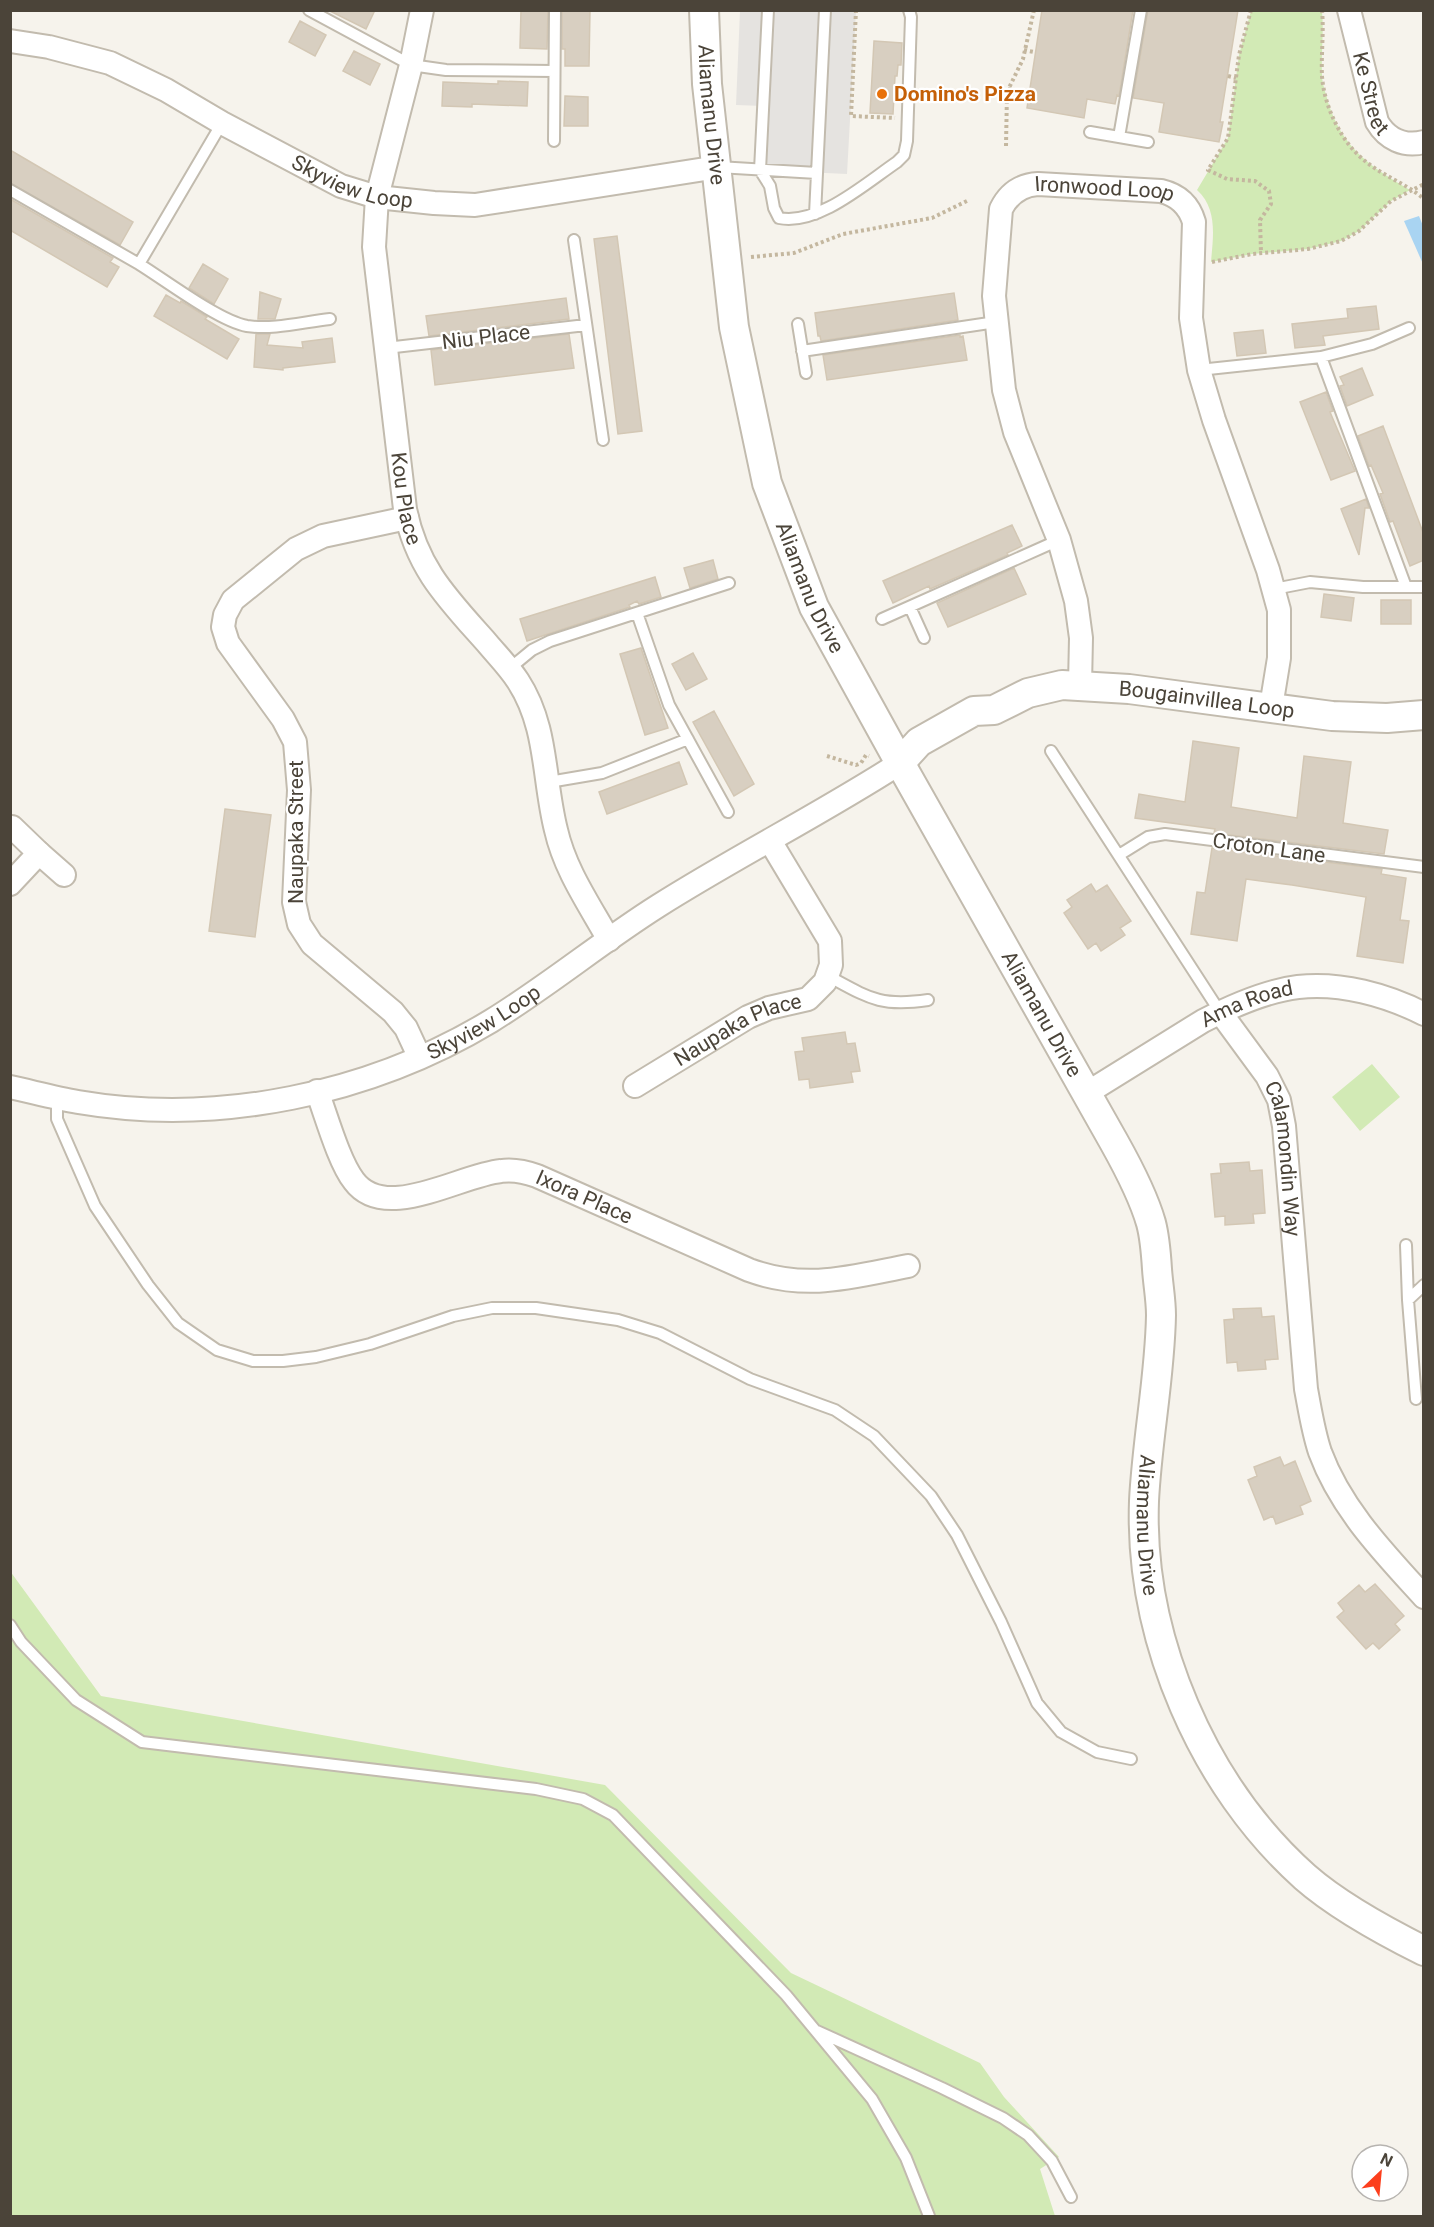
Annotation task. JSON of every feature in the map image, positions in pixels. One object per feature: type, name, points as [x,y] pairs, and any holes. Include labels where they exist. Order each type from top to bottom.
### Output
[{"type":"street","name":"Kou Place","points":[[422,10],[411,64],[377,196],[374,247],[406,518],[416,548],[435,583],[509,669],[523,689],[536,715],[556,830],[562,851],[571,873],[609,940]]},
{"type":"street","name":"Aliamanu Drive","points":[[704,10],[707,84],[735,327],[767,483],[814,607],[1088,1094],[1127,1166],[1150,1221],[1156,1246],[1161,1314],[1145,1491],[1144,1537],[1147,1572],[1165,1658],[1194,1728],[1232,1792],[1279,1850],[1305,1877],[1336,1900],[1397,1938],[1424,1951]]},
{"type":"street","name":"Ke Street","points":[[1349,10],[1377,122],[1386,134],[1398,141],[1412,144],[1424,142]]},
{"type":"street","name":"Skyview Loop","points":[[10,41],[48,47],[110,63],[166,90],[222,123],[341,186],[377,196],[475,205],[718,167]]},
{"type":"street","name":"Ironwood Loop","points":[[1080,685],[1081,638],[1076,601],[1059,540],[1015,432],[1004,390],[996,322],[994,296],[999,218],[1003,204],[1012,193],[1024,186],[1038,184],[1161,191],[1181,200],[1189,210],[1194,222],[1191,318],[1199,370],[1214,420],[1274,589],[1279,610],[1280,639],[1271,707]]},
{"type":"street","name":"Naupaka Street","points":[[406,518],[323,536],[296,549],[233,600],[225,615],[223,627],[230,646],[283,719],[295,742],[299,790],[294,902],[299,924],[312,944],[393,1012],[406,1028],[418,1056]]},
{"type":"street","name":"Bougainvillea Loop","points":[[900,763],[919,742],[974,711],[994,710],[1028,693],[1062,685],[1129,689],[1332,716],[1387,718],[1424,715]]},
{"type":"street","name":"Skyview Loop","points":[[17,1089],[106,1106],[165,1110],[196,1109],[259,1103],[378,1075],[451,1043],[492,1020],[657,906],[900,763]]},
{"type":"street","points":[[12,827],[64,875]]},
{"type":"street","points":[[770,841],[828,935],[832,952],[828,976]]},
{"type":"street","points":[[10,884],[39,853]]},
{"type":"street","name":"Naupaka Place","points":[[635,1086],[748,1017],[769,1008],[808,999],[822,987],[828,976]]},
{"type":"street","name":"Ama Road","points":[[1088,1094],[1166,1043],[1220,1012],[1270,993],[1299,987],[1327,986],[1380,996],[1424,1014]]},
{"type":"street","name":"Calamondin Way","points":[[1220,1012],[1267,1076],[1279,1100],[1284,1126],[1306,1389],[1320,1452],[1350,1510],[1369,1536],[1424,1597]]},
{"type":"street","points":[[10,1068],[17,1089]]},
{"type":"street","name":"Ixora Place","points":[[317,1091],[350,1175],[364,1191],[379,1198],[401,1198],[493,1172],[520,1171],[537,1176],[749,1270],[778,1279],[824,1281],[908,1266]]},
{"type":"lane","points":[[309,10],[411,64],[446,70],[554,70]]},
{"type":"lane","points":[[554,141],[555,10]]},
{"type":"lane","points":[[768,10],[760,170],[770,186],[774,208],[779,218],[799,219],[815,214],[833,204],[904,155],[908,119],[911,17],[909,10]]},
{"type":"lane","points":[[815,214],[825,10]]},
{"type":"lane","points":[[1119,137],[1141,10]]},
{"type":"lane","points":[[139,264],[222,123]]},
{"type":"lane","points":[[1090,132],[1148,142]]},
{"type":"lane","points":[[718,167],[817,173]]},
{"type":"lane","points":[[10,190],[139,264],[218,314],[246,326],[267,327],[330,319]]},
{"type":"lane","points":[[574,240],[603,440]]},
{"type":"lane","points":[[802,351],[996,322]]},
{"type":"lane","points":[[798,324],[806,373]]},
{"type":"lane","name":"Niu Place","points":[[386,348],[586,325]]},
{"type":"lane","points":[[1199,370],[1321,357],[1372,344],[1409,328]]},
{"type":"lane","points":[[1321,357],[1406,587]]},
{"type":"lane","points":[[882,619],[1059,540]]},
{"type":"lane","points":[[1274,589],[1310,582],[1363,587],[1424,588]]},
{"type":"lane","points":[[509,669],[541,645],[729,584]]},
{"type":"lane","points":[[910,607],[924,638]]},
{"type":"lane","points":[[637,613],[669,705],[728,812]]},
{"type":"lane","points":[[549,782],[591,776],[688,739]]},
{"type":"lane","name":"Calamondin Way","points":[[1051,751],[1220,1012]]},
{"type":"lane","name":"Croton Lane","points":[[1119,855],[1148,837],[1165,834],[1424,867]]},
{"type":"lane","points":[[828,976],[867,997],[885,1002],[928,1000]]},
{"type":"lane","points":[[57,1098],[57,1119],[95,1206],[148,1286],[178,1323],[218,1350],[253,1361],[284,1361],[316,1357],[370,1344],[453,1316],[492,1308],[536,1308],[618,1320],[660,1333],[750,1379],[835,1410],[874,1436],[931,1496],[957,1535],[1009,1640],[1037,1703],[1061,1732],[1097,1752],[1131,1759]]},
{"type":"lane","points":[[1406,1245],[1416,1399]]},
{"type":"lane","points":[[1408,1300],[1424,1286]]},
{"type":"lane","points":[[10,1625],[21,1641],[76,1700],[142,1742],[536,1789],[583,1799],[613,1815],[786,1995],[872,2099],[906,2158],[929,2217]]},
{"type":"lane","points":[[815,2030],[1003,2118],[1028,2135],[1052,2161],[1071,2197]]},
{"type":"path","points":[[856,10],[851,116],[908,119]]},
{"type":"path","points":[[1251,10],[1242,41],[1230,128],[1223,149],[1208,170],[1227,179],[1255,182],[1269,191],[1271,204],[1260,220],[1261,253]]},
{"type":"path","points":[[1322,10],[1322,78],[1338,128],[1364,161],[1424,199]]},
{"type":"path","points":[[1006,146],[1008,89],[1019,68],[1034,12],[1041,15]]},
{"type":"path","points":[[1234,40],[1242,41]]},
{"type":"path","points":[[1024,50],[1034,52]]},
{"type":"path","points":[[1228,76],[1236,78]]},
{"type":"path","points":[[1008,89],[1029,93]]},
{"type":"path","points":[[1222,127],[1230,128]]},
{"type":"path","points":[[1211,262],[1261,253],[1308,249],[1341,241],[1359,231],[1390,201],[1424,184]]},
{"type":"path","points":[[751,257],[794,253],[843,234],[932,218],[969,200]]},
{"type":"path","points":[[827,756],[850,764]]},
{"type":"green space","points":[[1251,11],[1322,11],[1322,78],[1334,118],[1341,132],[1360,155],[1410,190],[1391,201],[1359,231],[1341,241],[1308,249],[1252,254],[1211,262],[1213,224],[1208,206],[1197,190],[1228,138],[1239,55]]},
{"type":"green space","points":[[1372,1064],[1400,1097],[1360,1131],[1332,1097]]},
{"type":"green space","points":[[10,1571],[101,1696],[605,1785],[791,1973],[980,2063],[1004,2097],[1059,2157],[1040,2169],[1055,2216],[11,2216]]},
{"type":"shaded area","points":[[740,11],[856,11],[847,174],[760,170],[763,106],[736,105]]},
{"type":"water","points":[[1419,216],[1423,226],[1423,264],[1404,221]]},
{"type":"building","points":[[328,10],[375,10],[366,29]]},
{"type":"building","points":[[521,10],[548,10],[547,49],[520,48]]},
{"type":"building","points":[[562,10],[590,10],[589,66],[565,66],[565,49],[562,49]]},
{"type":"building","points":[[1042,10],[1133,10],[1119,96],[1117,95],[1115,104],[1087,99],[1084,118],[1027,108]]},
{"type":"building","points":[[1148,10],[1238,10],[1220,122],[1223,122],[1219,142],[1159,132],[1164,103],[1133,98]]},
{"type":"building","points":[[300,21],[326,35],[315,56],[289,42]]},
{"type":"building","name":"Domino's Pizza","points":[[874,41],[902,43],[901,65],[898,65],[897,76],[895,76],[893,114],[870,113]]},
{"type":"building","points":[[354,51],[380,64],[370,85],[343,71]]},
{"type":"building","points":[[498,81],[528,82],[527,106],[472,104],[472,107],[442,106],[443,82],[498,84]]},
{"type":"building","points":[[565,96],[588,97],[588,126],[564,126]]},
{"type":"building","points":[[10,150],[133,222],[120,245],[10,183]]},
{"type":"building","points":[[10,199],[113,258],[110,262],[119,267],[107,287],[10,230]]},
{"type":"building","points":[[617,236],[642,431],[618,434],[594,239]]},
{"type":"building","points":[[203,264],[228,279],[214,304],[189,288]]},
{"type":"building","points":[[260,292],[281,299],[275,319],[258,319]]},
{"type":"building","points":[[954,293],[958,320],[821,341],[818,336],[815,313]]},
{"type":"building","points":[[166,295],[180,303],[181,301],[207,317],[205,319],[239,339],[227,359],[154,316]]},
{"type":"building","points":[[566,298],[569,319],[429,336],[426,316]]},
{"type":"building","points":[[1376,306],[1379,329],[1323,336],[1325,345],[1295,348],[1292,324],[1348,318],[1347,309]]},
{"type":"building","points":[[1263,330],[1266,353],[1237,356],[1234,333]]},
{"type":"building","points":[[256,334],[270,334],[267,345],[303,348],[302,342],[332,338],[335,362],[283,368],[283,370],[254,367]]},
{"type":"building","points":[[569,334],[574,368],[435,385],[431,350]]},
{"type":"building","points":[[960,335],[960,337],[963,336],[967,360],[827,380],[823,355]]},
{"type":"building","points":[[1362,368],[1373,395],[1347,406],[1340,386],[1344,385],[1340,377]]},
{"type":"building","points":[[1326,392],[1333,411],[1330,412],[1355,471],[1331,480],[1300,402]]},
{"type":"building","points":[[1383,426],[1424,535],[1424,560],[1410,566],[1393,521],[1390,522],[1380,494],[1383,493],[1371,465],[1369,466],[1358,436]]},
{"type":"building","points":[[1366,499],[1369,508],[1365,508],[1359,555],[1341,509]]},
{"type":"building","points":[[1012,525],[1022,546],[1007,553],[1008,555],[930,589],[929,586],[893,603],[883,581]]},
{"type":"building","points":[[713,560],[718,579],[690,588],[684,568]]},
{"type":"building","points":[[1014,568],[1026,594],[948,627],[937,603]]},
{"type":"building","points":[[655,577],[661,597],[639,604],[637,601],[629,605],[630,607],[527,641],[520,619]]},
{"type":"building","points":[[1324,594],[1354,598],[1351,621],[1321,617]]},
{"type":"building","points":[[1381,600],[1411,600],[1411,624],[1381,624]]},
{"type":"building","points":[[641,648],[668,728],[645,735],[620,654]]},
{"type":"building","points":[[693,653],[707,679],[686,690],[672,664]]},
{"type":"building","points":[[714,711],[754,784],[734,796],[693,722]]},
{"type":"building","points":[[1193,741],[1239,748],[1231,807],[1297,818],[1304,756],[1351,762],[1343,823],[1388,830],[1384,854],[1214,833],[1215,829],[1135,818],[1139,794],[1185,802]]},
{"type":"building","points":[[679,762],[687,784],[607,814],[599,792]]},
{"type":"building","points":[[225,809],[271,815],[255,937],[209,931]]},
{"type":"building","points":[[1212,848],[1382,869],[1381,874],[1406,878],[1400,920],[1409,921],[1403,963],[1357,956],[1366,897],[1292,885],[1246,879],[1237,941],[1191,934],[1197,892],[1205,893]]},
{"type":"building","points":[[1091,884],[1096,892],[1107,885],[1131,921],[1120,928],[1125,935],[1101,951],[1096,943],[1088,949],[1064,913],[1072,907],[1067,900]]},
{"type":"building","points":[[845,1032],[847,1044],[855,1043],[860,1071],[851,1072],[853,1082],[810,1088],[809,1079],[799,1080],[795,1052],[804,1051],[802,1038]]},
{"type":"building","points":[[1249,1162],[1250,1171],[1262,1170],[1265,1213],[1253,1214],[1254,1223],[1225,1225],[1225,1216],[1215,1217],[1211,1174],[1221,1173],[1220,1164]]},
{"type":"building","points":[[1261,1308],[1262,1317],[1274,1316],[1278,1359],[1265,1360],[1266,1369],[1238,1371],[1237,1362],[1227,1363],[1224,1320],[1234,1319],[1233,1309]]},
{"type":"building","points":[[1280,1457],[1284,1466],[1295,1461],[1311,1501],[1300,1506],[1303,1514],[1276,1524],[1273,1516],[1264,1520],[1248,1480],[1257,1476],[1254,1467]]},
{"type":"building","points":[[1375,1584],[1404,1616],[1395,1624],[1400,1630],[1379,1649],[1373,1643],[1366,1649],[1337,1617],[1344,1611],[1338,1603],[1359,1585],[1365,1592]]},
{"type":"place","name":"Domino's Pizza","points":[[882,94]]}]
